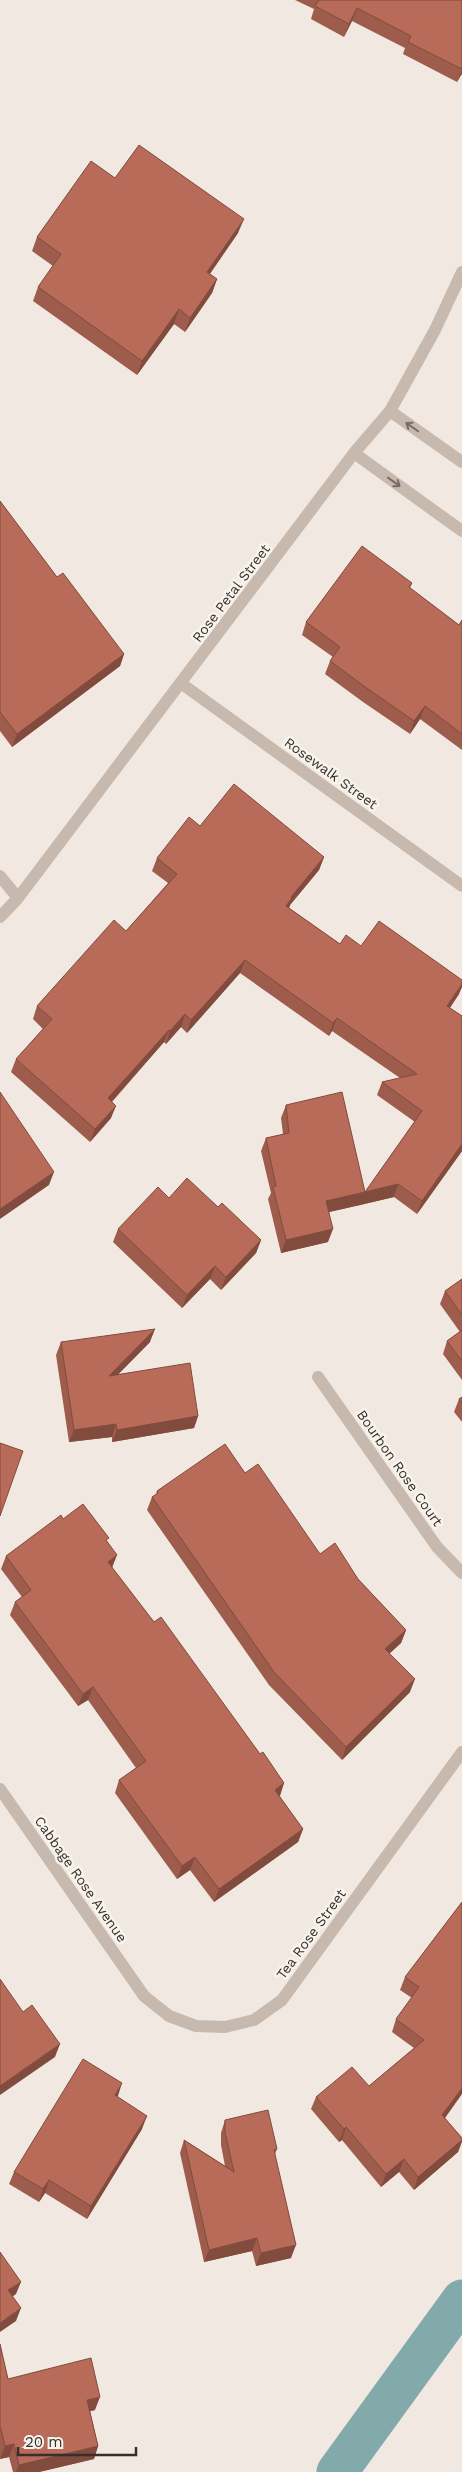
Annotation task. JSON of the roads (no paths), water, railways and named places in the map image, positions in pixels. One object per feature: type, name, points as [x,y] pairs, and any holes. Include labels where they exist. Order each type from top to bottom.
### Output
[{"type":"street","name":"Rose Petal Street","points":[[0,917],[18,898],[182,684],[354,453],[390,411],[435,330],[462,272]]},
{"type":"street","points":[[390,411],[462,462]]},
{"type":"street","points":[[354,453],[462,531]]},
{"type":"street","name":"Rosewalk Street","points":[[182,684],[462,886]]},
{"type":"street","points":[[0,876],[18,898]]},
{"type":"street","name":"Bourbon Rose Court","points":[[318,1377],[437,1547],[462,1573]]},
{"type":"street","name":"Tea Rose Street","points":[[136,1987],[169,2016],[196,2026],[225,2027],[254,2020],[282,2000],[462,1752]]},
{"type":"street","name":"Cabbage Rose Avenue","points":[[0,1789],[136,1987]]},
{"type":"waterway","points":[[337,2472],[462,2300]]}]
